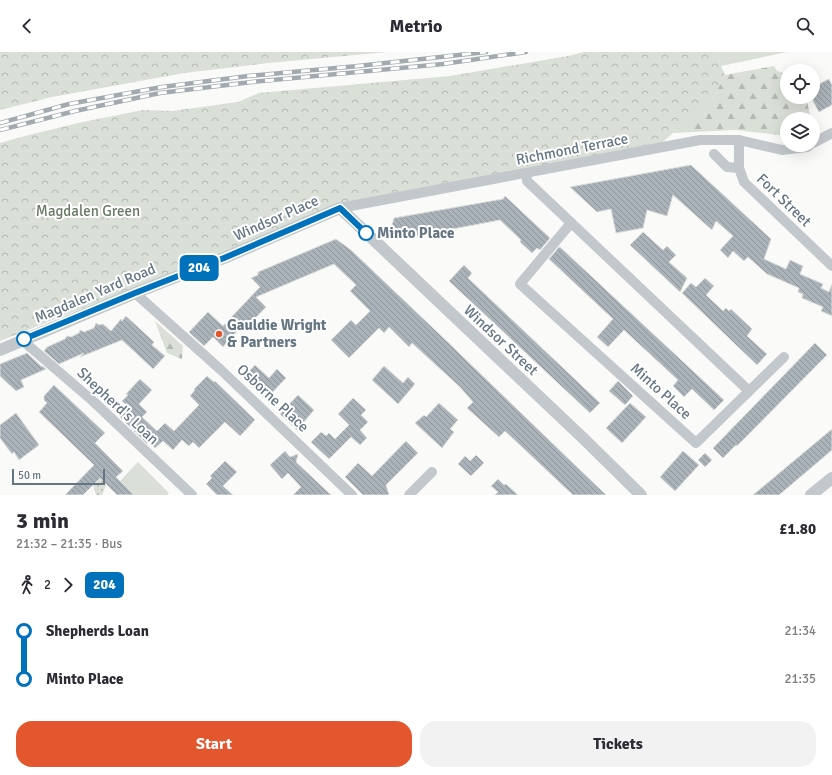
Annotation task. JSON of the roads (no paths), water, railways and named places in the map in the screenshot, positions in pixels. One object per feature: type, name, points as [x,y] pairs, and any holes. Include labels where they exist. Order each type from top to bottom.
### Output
[{"type":"street","points":[[820,140],[832,133]]},
{"type":"street","name":"Richmond Terrace","points":[[340,208],[700,140],[739,140],[780,150]]},
{"type":"street","name":"Fort Street","points":[[739,140],[739,168],[744,182],[832,266]]},
{"type":"street","name":"Fort Street","points":[[714,154],[727,167],[739,168]]},
{"type":"street","points":[[526,173],[527,181],[749,392]]},
{"type":"street","name":"Windsor Place","points":[[224,258],[340,208]]},
{"type":"street","name":"Windsor Street","points":[[340,208],[641,495]]},
{"type":"street","name":"Minto Place","points":[[571,223],[520,284],[696,443],[784,357]]},
{"type":"street","name":"Magdalen Yard Road","points":[[0,350],[135,293],[224,258]]},
{"type":"street","name":"Osborne Place","points":[[135,293],[221,370],[352,495]]},
{"type":"street","name":"Shepherd's Loan","points":[[22,340],[94,402],[192,495]]},
{"type":"street","points":[[409,495],[432,472]]},
{"type":"street","points":[[811,495],[832,478]]},
{"type":"railway","points":[[0,123],[69,104],[162,87],[248,76],[486,52]]},
{"type":"railway","points":[[0,130],[75,111],[160,93],[252,82],[443,64],[526,52]]},
{"type":"place","name":"Minto Place","points":[[366,233]]},
{"type":"place","name":"Gauldie Wright & Partners","points":[[219,334]]},
{"type":"park label","name":"Magdalen Green","points":[[88,211]]}]
